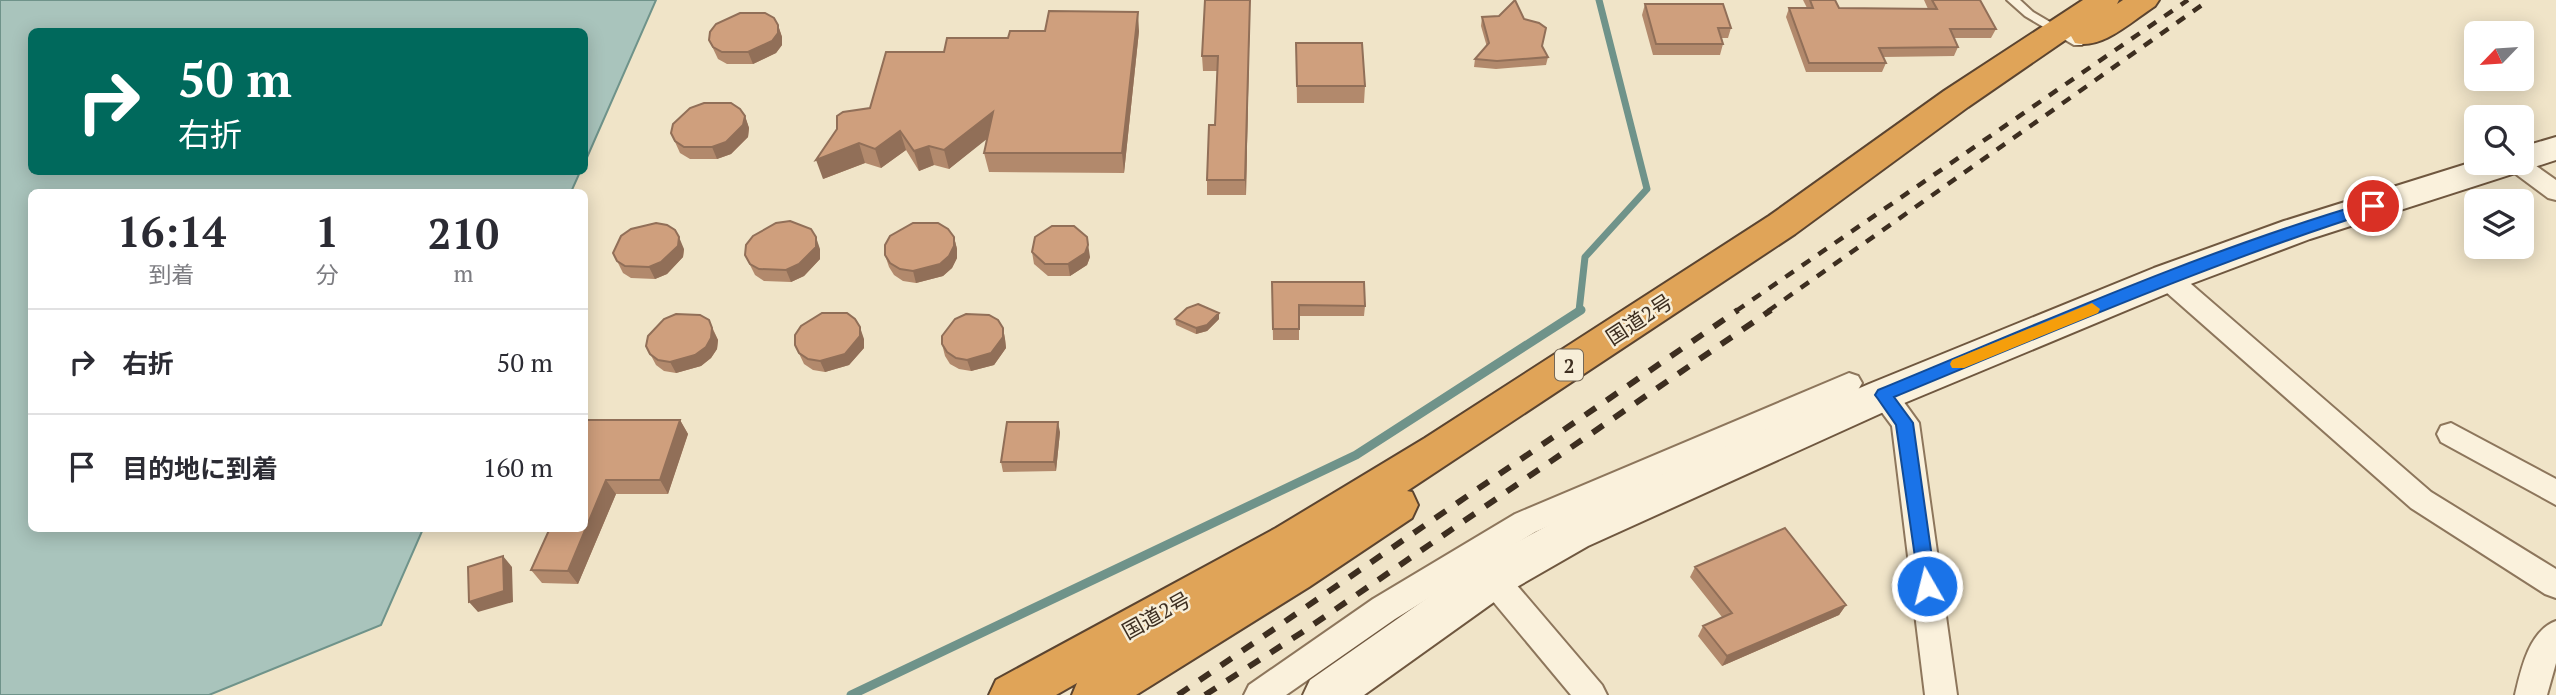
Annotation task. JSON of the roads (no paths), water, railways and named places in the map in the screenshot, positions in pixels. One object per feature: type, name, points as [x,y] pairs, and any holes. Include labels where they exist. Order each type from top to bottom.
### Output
[{"type":"highway","name":"国道2号","points":[[1095,695],[1294,574],[2068,36],[2105,0]]},
{"type":"highway","name":"国道2号","points":[[1012,695],[1291,541],[1439,450],[1783,225],[1956,99],[2068,36],[2144,0]]},
{"type":"street","points":[[2534,155],[2556,148]]},
{"type":"street","points":[[1260,695],[1384,609],[1525,523],[1866,389],[2297,230],[2472,175]]},
{"type":"street","points":[[2533,175],[2556,192]]},
{"type":"street","points":[[2167,278],[2421,500],[2556,584]]},
{"type":"street","points":[[1326,695],[1492,578],[1573,533],[1866,389]]},
{"type":"street","points":[[1866,389],[1905,423],[1941,695]]},
{"type":"street","points":[[2451,434],[2556,493]]},
{"type":"street","points":[[1492,578],[1591,695]]},
{"type":"street","points":[[2531,695],[2547,670],[2556,635]]},
{"type":"lane","points":[[2013,0],[2029,14],[2068,36]]},
{"type":"water","points":[[0,0],[656,0],[588,155],[588,28],[28,28],[28,175],[579,175],[572,189],[28,189],[28,532],[422,532],[381,625],[209,695],[0,695]]},
{"type":"waterway","points":[[1579,311],[1585,257],[1647,189],[1599,0]]},
{"type":"waterway","points":[[851,695],[1356,455],[1581,310]]},
{"type":"railway","points":[[1736,311],[2188,0]]},
{"type":"railway","points":[[1768,311],[2209,0]]},
{"type":"railway","points":[[1178,695],[1738,310]]},
{"type":"railway","points":[[1205,695],[1301,633],[1771,310]]}]
